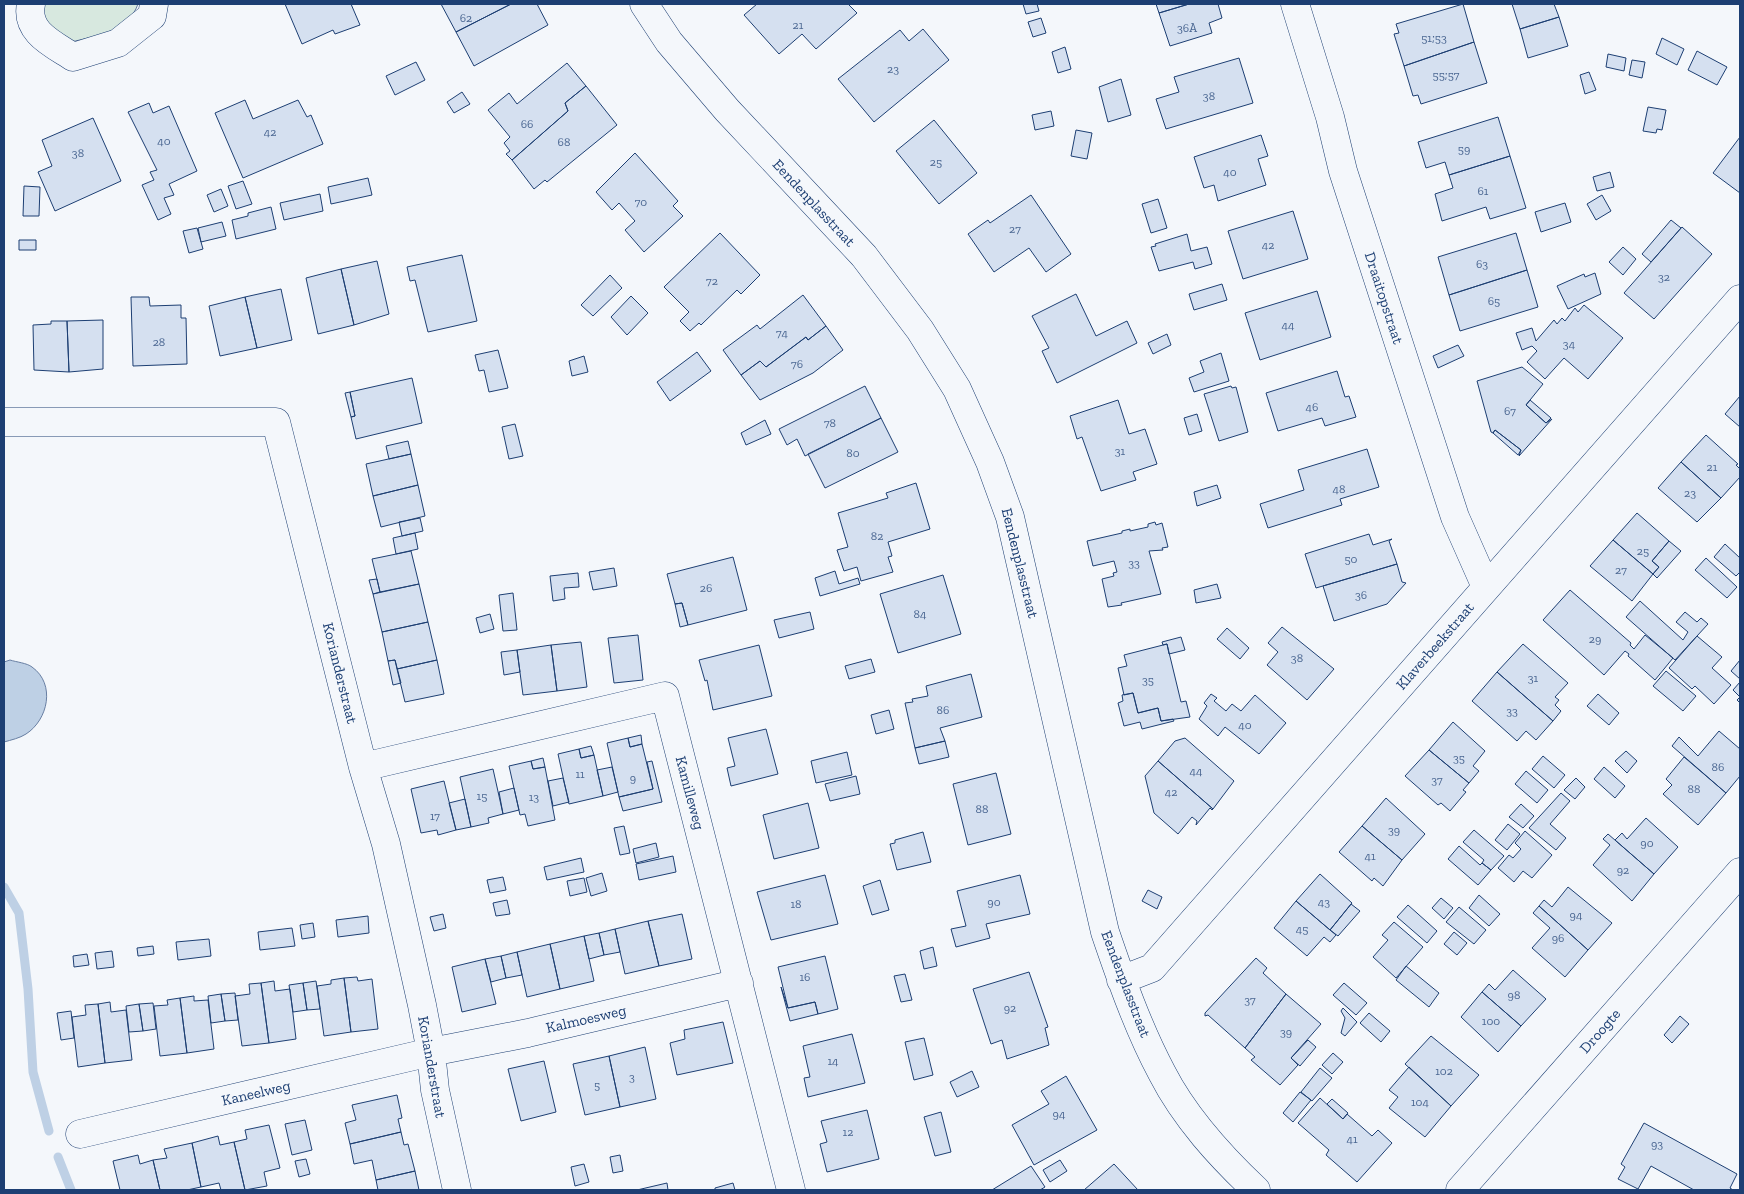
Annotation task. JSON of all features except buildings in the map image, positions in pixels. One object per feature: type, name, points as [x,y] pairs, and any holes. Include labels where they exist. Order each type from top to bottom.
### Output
[{"type":"street","points":[[31,4],[29,11],[38,35],[73,57],[118,43],[152,16],[154,4]]},
{"type":"street","name":"Eendenplasstraat","points":[[644,4],[669,42],[727,110],[864,256],[920,330],[956,389],[990,462],[1010,517],[1104,932],[1121,980],[1162,1072],[1187,1114],[1230,1166],[1256,1190]]},
{"type":"street","name":"Draaitopstraat","points":[[1295,4],[1330,117],[1343,171],[1455,517],[1486,587]]},
{"type":"street","name":"Klaverbeekstraat","points":[[1121,980],[1152,968],[1740,299]]},
{"type":"street","name":"Korianderstraat","points":[[4,422],[276,422],[363,766],[386,844],[431,1052],[435,1090],[457,1190]]},
{"type":"street","name":"Kamilleweg","points":[[363,766],[665,696],[791,1190]]},
{"type":"street","name":"Droogte","points":[[1460,1190],[1740,872]]},
{"type":"street","name":"Kalmoesweg","points":[[431,1052],[528,1033],[739,983]]},
{"type":"street","name":"Kaneelweg","points":[[80,1134],[431,1052]]},
{"type":"shaded area","points":[[42,4],[138,4],[127,21],[119,27],[101,35],[71,42],[45,22]]},
{"type":"water","points":[[10,660],[30,666],[40,674],[46,692],[46,702],[40,720],[34,728],[24,735],[4,742],[4,662]]},
{"type":"waterway","points":[[4,887],[19,913],[28,989],[33,1072],[49,1131]]},
{"type":"waterway","points":[[58,1157],[71,1190]]}]
